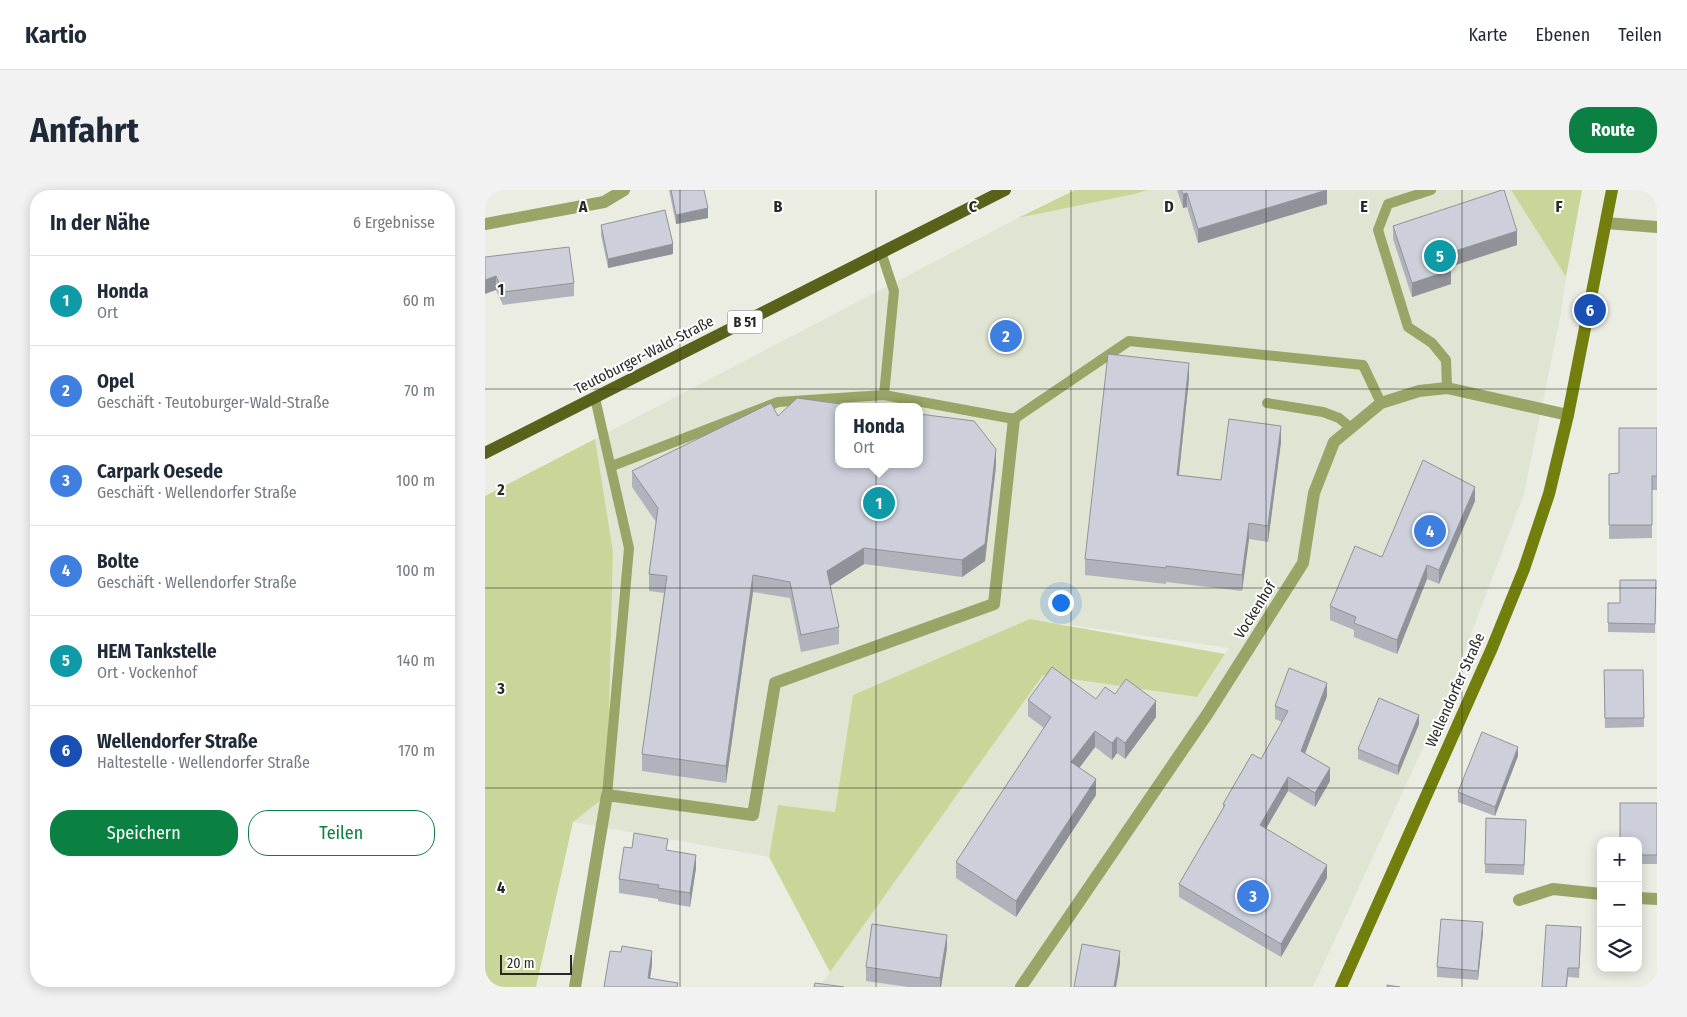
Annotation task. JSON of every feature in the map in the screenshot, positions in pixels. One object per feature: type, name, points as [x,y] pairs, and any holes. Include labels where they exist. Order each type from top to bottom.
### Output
[{"type":"main road","name":"Teutoburger-Wald-Straße","points":[[485,453],[1005,190]]},
{"type":"street","points":[[485,224],[604,202],[624,190]]},
{"type":"street","name":"Wellendorfer Straße","points":[[1341,987],[1492,648],[1524,569],[1549,494],[1568,415],[1613,190]]},
{"type":"street","points":[[1606,223],[1657,226]]},
{"type":"street","name":"Vockenhof","points":[[1021,987],[1209,713],[1303,563],[1314,493],[1334,442],[1381,403],[1419,391],[1447,388],[1568,415]]},
{"type":"street","points":[[575,987],[607,795],[753,815],[775,683],[994,604],[1014,420]]},
{"type":"street","points":[[1519,900],[1553,889],[1597,894]]},
{"type":"street","points":[[1642,898],[1657,899]]},
{"type":"lane","points":[[1431,190],[1387,204],[1378,230],[1408,327],[1432,343],[1446,360],[1447,388]]},
{"type":"lane","points":[[881,252],[894,291],[884,395]]},
{"type":"lane","points":[[612,466],[778,402],[884,395],[1014,420],[1129,341],[1363,365],[1381,403]]},
{"type":"lane","points":[[595,398],[612,466],[629,548],[607,795]]},
{"type":"lane","points":[[1267,403],[1323,412],[1339,418],[1351,428]]},
{"type":"shaded area","points":[[1148,190],[1511,190],[1566,277],[1561,313],[1524,494],[1451,687],[1313,987],[819,987],[1043,675],[1197,697],[1229,648],[1030,619],[835,812],[778,805],[769,857],[573,822],[607,794],[613,551],[595,439],[1018,218]]},
{"type":"green space","points":[[1075,190],[1148,190],[1018,218]]},
{"type":"green space","points":[[1511,190],[1582,190],[1566,277]]},
{"type":"green space","points":[[595,439],[613,551],[607,795],[573,822],[536,987],[485,987],[485,496]]},
{"type":"green space","points":[[1030,619],[1225,654],[1197,697],[1043,675],[830,972],[769,857],[778,805],[835,812],[853,695]]},
{"type":"building","points":[[671,190],[704,190],[708,208],[676,215]]},
{"type":"building","points":[[1181,190],[1327,190],[1198,229],[1187,193],[1183,194]]},
{"type":"building","points":[[1504,190],[1517,231],[1446,254],[1451,270],[1412,283],[1393,226]]},
{"type":"building","points":[[665,210],[673,244],[608,259],[601,225]]},
{"type":"building","points":[[569,247],[574,283],[503,292],[496,276],[485,280],[485,257]]},
{"type":"building","points":[[1108,354],[1189,363],[1177,475],[1221,480],[1229,419],[1281,426],[1268,526],[1249,523],[1242,575],[1085,559]]},
{"type":"building","points":[[797,398],[835,403],[835,468],[923,468],[923,415],[974,421],[996,449],[985,544],[962,560],[864,548],[827,571],[839,627],[801,635],[790,582],[753,575],[726,766],[642,754],[667,576],[649,574],[658,508],[632,471],[771,403],[778,416]]},
{"type":"building","points":[[1619,428],[1657,428],[1657,476],[1652,476],[1652,525],[1609,525],[1609,474],[1619,473]]},
{"type":"building","points":[[1423,460],[1475,487],[1439,570],[1427,565],[1397,640],[1354,623],[1356,617],[1330,606],[1355,546],[1382,557]]},
{"type":"building","points":[[1620,580],[1656,580],[1655,624],[1608,623],[1608,603],[1620,603]]},
{"type":"building","points":[[1052,667],[1096,699],[1105,687],[1115,694],[1126,679],[1156,701],[1125,743],[1117,737],[1112,743],[1095,731],[1071,762],[1096,779],[1016,901],[956,862],[1051,717],[1028,700]]},
{"type":"building","points":[[1289,668],[1327,683],[1301,751],[1330,768],[1315,793],[1288,777],[1260,825],[1327,865],[1281,944],[1179,884],[1252,754],[1261,759],[1288,711],[1275,706]]},
{"type":"building","points":[[1604,670],[1643,670],[1644,718],[1605,718]]},
{"type":"building","points":[[1379,698],[1419,715],[1398,766],[1358,749]]},
{"type":"building","points":[[1482,732],[1518,747],[1495,807],[1458,792]]},
{"type":"building","points":[[1620,803],[1657,803],[1657,855],[1642,855],[1642,837],[1620,837]]},
{"type":"building","points":[[1486,818],[1526,820],[1524,865],[1485,864]]},
{"type":"building","points":[[634,833],[668,839],[666,850],[696,855],[690,893],[658,888],[659,885],[619,879],[624,847],[632,848]]},
{"type":"building","points":[[1441,919],[1483,922],[1478,971],[1437,967]]},
{"type":"building","points":[[872,924],[947,935],[940,978],[866,967]]},
{"type":"building","points":[[1546,925],[1581,927],[1579,968],[1568,968],[1566,987],[1542,987]]},
{"type":"building","points":[[1082,944],[1120,951],[1114,987],[1074,987]]},
{"type":"building","points":[[622,946],[652,951],[648,978],[678,983],[677,987],[604,987],[610,951],[621,952]]},
{"type":"building","points":[[815,983],[844,987],[814,987]]},
{"type":"place","name":"HEM Tankstelle","points":[[1440,256]]},
{"type":"place","name":"Wellendorfer Straße","points":[[1590,310]]},
{"type":"place","name":"Opel","points":[[1006,336]]},
{"type":"place","name":"Honda","points":[[879,503]]},
{"type":"place","name":"Bolte","points":[[1430,531]]},
{"type":"place","name":"Carpark Oesede","points":[[1253,896]]}]
